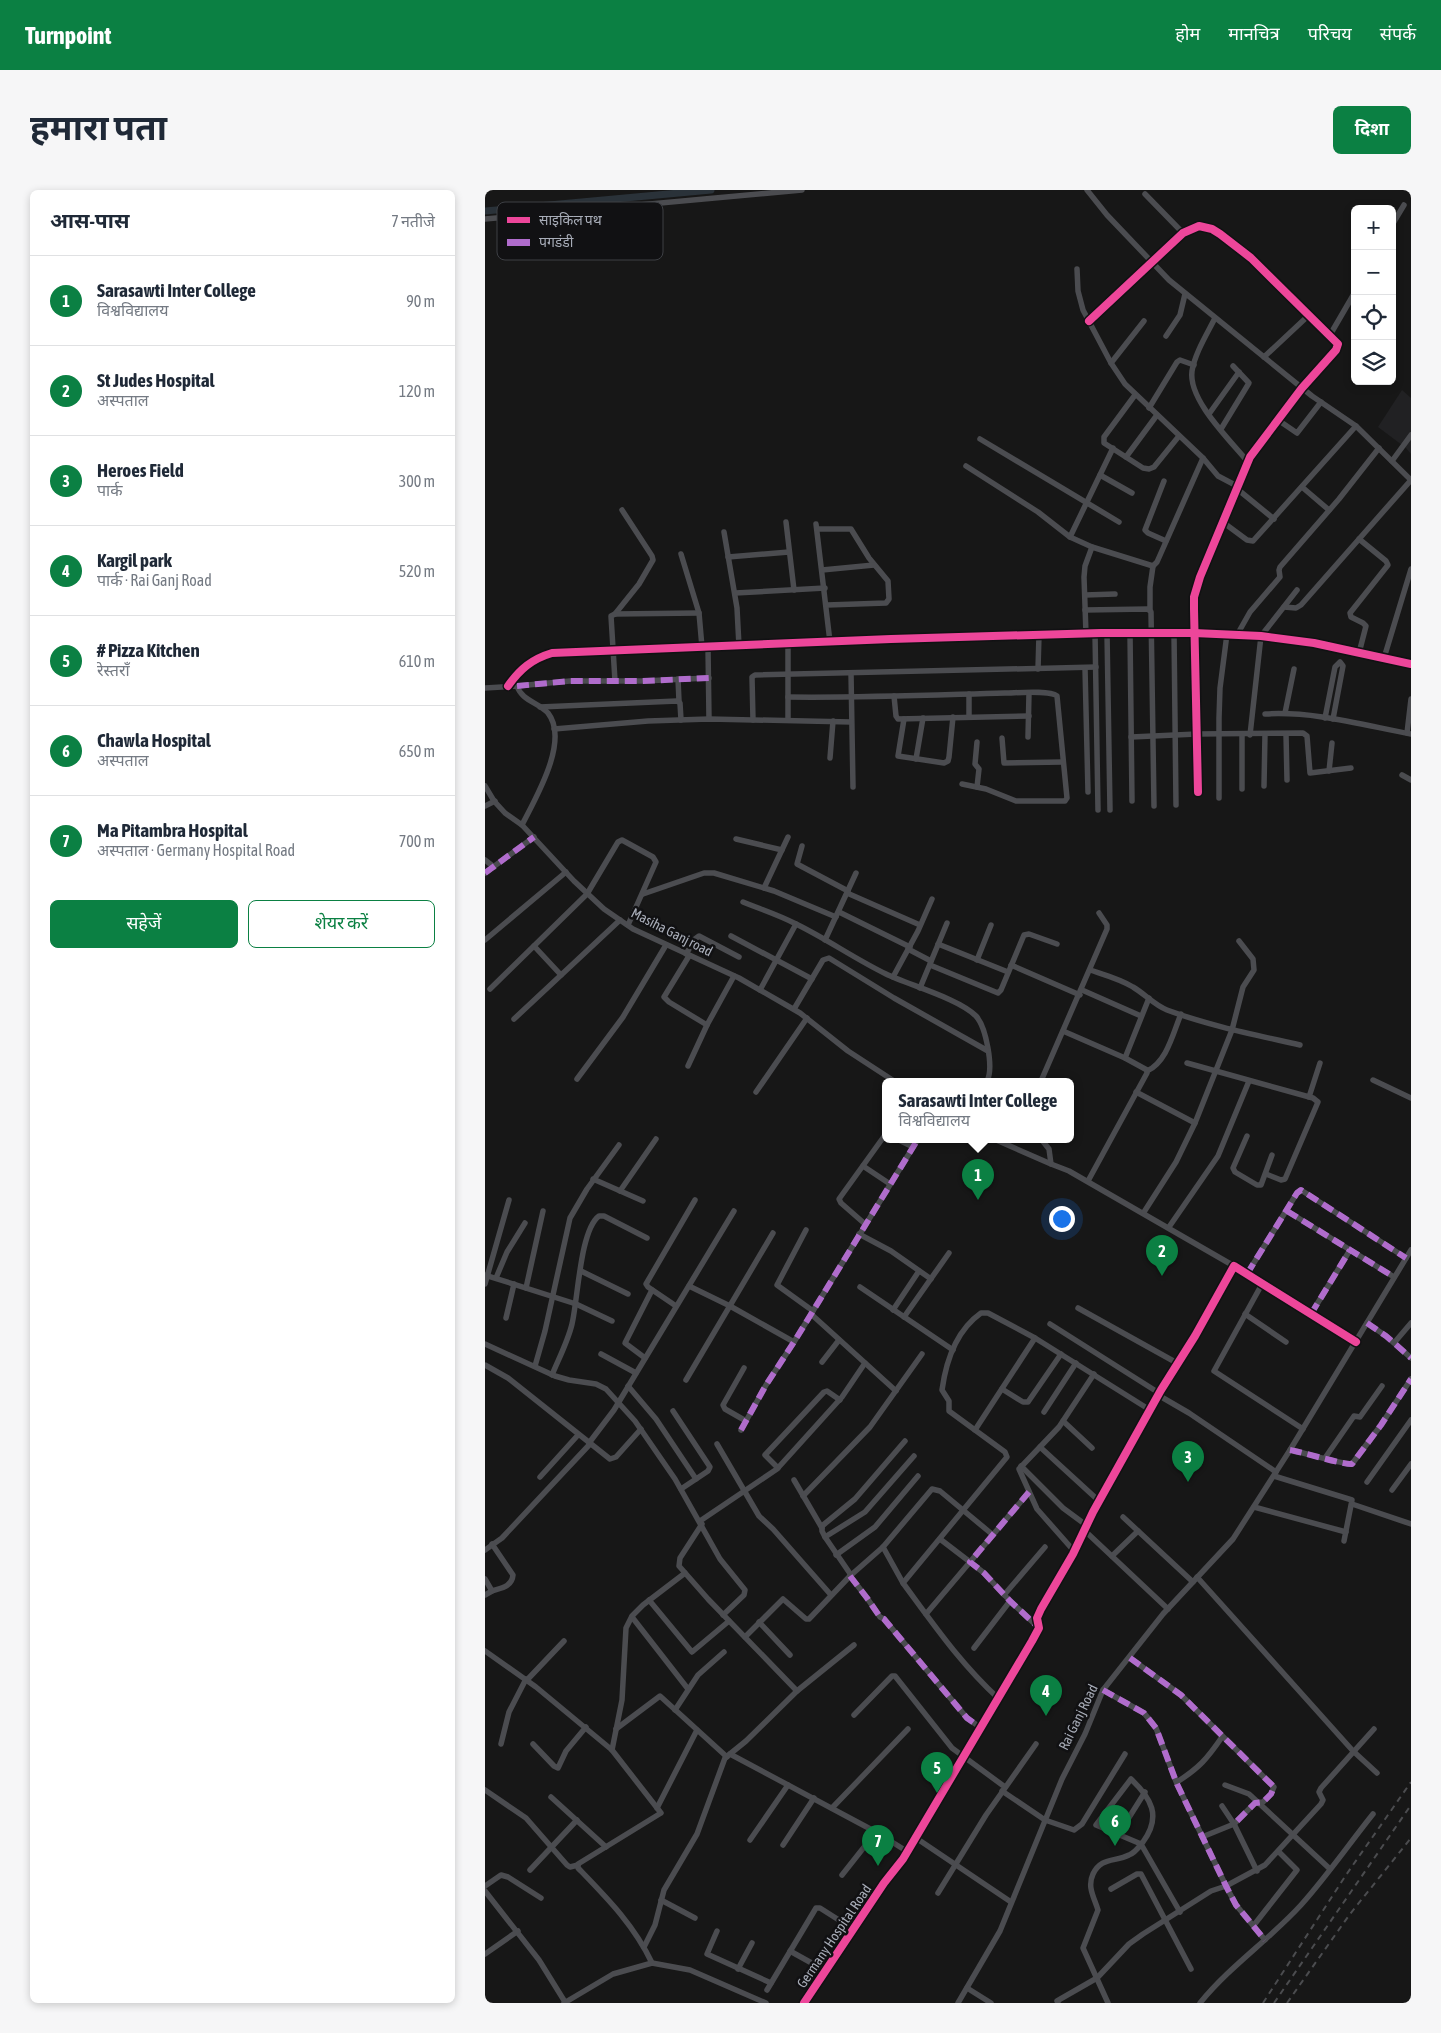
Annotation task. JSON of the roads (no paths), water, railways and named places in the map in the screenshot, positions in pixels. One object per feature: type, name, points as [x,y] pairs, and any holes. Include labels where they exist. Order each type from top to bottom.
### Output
[{"type":"street","points":[[663,203],[802,190]]},
{"type":"street","points":[[1087,190],[1107,215],[1169,280],[1302,388],[1356,426],[1411,480],[1299,607],[1284,607]]},
{"type":"street","points":[[1145,194],[1183,233]]},
{"type":"street","points":[[1396,218],[1404,205]]},
{"type":"street","points":[[1089,321],[1183,233],[1199,226],[1212,229],[1251,258],[1338,344],[1337,348],[1302,388],[1255,449],[1237,487],[1224,523],[1203,566],[1196,587],[1194,598],[1198,792]]},
{"type":"street","points":[[1077,269],[1077,291],[1089,321],[1111,363],[1125,384],[1203,458],[1218,476],[1237,487],[1273,519]]},
{"type":"street","points":[[1166,336],[1180,316],[1185,294]]},
{"type":"street","points":[[1330,335],[1353,295]]},
{"type":"street","points":[[1264,358],[1309,315]]},
{"type":"street","points":[[1215,318],[1194,366],[1193,389],[1209,414],[1248,462]]},
{"type":"street","points":[[1111,363],[1144,321]]},
{"type":"street","points":[[1149,408],[1177,362],[1182,360],[1194,366]]},
{"type":"street","points":[[1221,429],[1249,382],[1233,366]]},
{"type":"street","points":[[1209,414],[1239,372]]},
{"type":"street","points":[[1135,395],[1103,439],[1104,443],[1143,468],[1151,469],[1179,436]]},
{"type":"street","points":[[1278,420],[1297,433],[1321,402]]},
{"type":"street","points":[[1126,457],[1157,415]]},
{"type":"street","points":[[1224,523],[1247,540],[1253,541],[1356,426]]},
{"type":"street","points":[[1392,461],[1411,435]]},
{"type":"street","points":[[981,439],[1119,522]]},
{"type":"street","points":[[1070,537],[1113,448]]},
{"type":"street","points":[[1237,635],[1256,604],[1280,578],[1280,567],[1379,448]]},
{"type":"street","points":[[1154,806],[1150,587],[1153,566],[1157,562],[1203,458]]},
{"type":"street","points":[[966,466],[1038,512],[1070,537],[1092,547],[1153,566]]},
{"type":"street","points":[[1100,475],[1132,492]]},
{"type":"street","points":[[1164,481],[1145,530],[1148,534],[1166,541]]},
{"type":"street","points":[[1302,487],[1329,510]]},
{"type":"street","points":[[615,681],[611,616],[615,614],[639,584],[653,560],[622,510]]},
{"type":"street","points":[[786,522],[794,590]]},
{"type":"street","points":[[827,605],[887,602],[889,584],[851,529],[817,527],[830,642]]},
{"type":"street","points":[[724,532],[735,592],[739,646]]},
{"type":"street","points":[[1359,539],[1386,561],[1388,565],[1350,613],[1351,617],[1363,622],[1366,626],[1359,653]]},
{"type":"street","points":[[1086,634],[1084,571],[1092,547]]},
{"type":"street","points":[[728,557],[789,552]]},
{"type":"street","points":[[681,554],[699,613],[705,647],[709,678],[709,719]]},
{"type":"street","points":[[822,570],[875,565]]},
{"type":"street","points":[[1384,658],[1411,569]]},
{"type":"street","points":[[735,592],[825,588]]},
{"type":"street","points":[[1250,735],[1261,636],[1297,590]]},
{"type":"street","points":[[1085,594],[1115,594]]},
{"type":"street","points":[[1085,610],[1150,610]]},
{"type":"street","points":[[615,614],[699,613]]},
{"type":"street","points":[[508,686],[521,668],[539,657],[552,653],[1095,633],[1195,633],[1261,636],[1314,643],[1411,664]]},
{"type":"street","points":[[1095,633],[1098,810]]},
{"type":"street","points":[[1107,633],[1110,810]]},
{"type":"street","points":[[1130,633],[1133,801]]},
{"type":"street","points":[[1174,633],[1176,805]]},
{"type":"street","points":[[1219,798],[1220,688],[1227,634]]},
{"type":"street","points":[[1038,669],[1039,635]]},
{"type":"street","points":[[788,644],[788,720]]},
{"type":"street","points":[[1325,718],[1335,667],[1340,662],[1343,666],[1333,719]]},
{"type":"street","points":[[753,720],[752,676],[1096,667]]},
{"type":"street","points":[[1085,668],[1087,792]]},
{"type":"street","points":[[1285,713],[1294,669]]},
{"type":"street","points":[[851,673],[853,787]]},
{"type":"street","points":[[485,688],[569,680],[615,681],[709,678]]},
{"type":"street","points":[[678,679],[681,720]]},
{"type":"street","points":[[517,686],[519,693],[550,716],[555,737],[549,768],[522,825]]},
{"type":"street","points":[[788,697],[851,698],[1029,693],[1052,693],[1057,696],[1067,798],[1064,802],[1016,801],[977,787],[962,784]]},
{"type":"street","points":[[1028,737],[1029,693]]},
{"type":"street","points":[[969,694],[969,717]]},
{"type":"street","points":[[893,696],[896,717],[904,719],[1029,716]]},
{"type":"street","points":[[1265,714],[1285,713],[1333,719],[1409,734],[1411,699]]},
{"type":"street","points":[[540,707],[679,701]]},
{"type":"street","points":[[916,759],[923,718]]},
{"type":"street","points":[[904,719],[898,756],[944,762],[948,761],[953,718]]},
{"type":"street","points":[[554,729],[709,719],[851,722]]},
{"type":"street","points":[[830,758],[833,721]]},
{"type":"street","points":[[1131,737],[1303,733],[1307,735],[1309,773],[1351,768]]},
{"type":"street","points":[[1264,786],[1265,734]]},
{"type":"street","points":[[1286,734],[1287,780]]},
{"type":"street","points":[[1242,735],[1242,788]]},
{"type":"street","points":[[1001,738],[1004,764],[1063,762]]},
{"type":"street","points":[[977,742],[975,764],[979,769],[977,787]]},
{"type":"street","points":[[1329,771],[1332,742]]},
{"type":"street","points":[[1402,775],[1411,780]]},
{"type":"street","name":"Masiha Ganj road","points":[[485,786],[505,813],[522,825],[587,894],[604,909],[628,925],[666,945],[734,976],[794,1009],[848,1051],[890,1078]]},
{"type":"street","points":[[485,806],[495,802]]},
{"type":"street","points":[[485,873],[534,837]]},
{"type":"street","points":[[764,888],[787,837]]},
{"type":"street","points":[[736,839],[782,850]]},
{"type":"street","points":[[489,989],[587,894],[622,840],[627,841],[655,859],[656,866],[628,925]]},
{"type":"street","points":[[802,846],[797,864],[848,892],[920,925]]},
{"type":"street","points":[[485,860],[494,867]]},
{"type":"street","points":[[485,940],[566,872]]},
{"type":"street","points":[[643,894],[709,872],[764,888],[838,914],[909,948],[930,963],[998,993],[1022,938],[1026,933],[1057,944]]},
{"type":"street","points":[[825,940],[856,872]]},
{"type":"street","points":[[893,977],[932,899]]},
{"type":"street","points":[[743,902],[796,924],[893,977],[974,1014],[981,1023],[988,1051],[991,1067],[989,1078]]},
{"type":"street","points":[[1042,1078],[1107,929],[1107,925],[1099,913]]},
{"type":"street","points":[[514,1019],[620,920]]},
{"type":"street","points":[[920,988],[947,923]]},
{"type":"street","points":[[760,990],[796,924]]},
{"type":"street","points":[[977,960],[991,925]]},
{"type":"street","points":[[707,1025],[664,997],[695,938],[699,936],[739,957]]},
{"type":"street","points":[[731,936],[812,980]]},
{"type":"street","points":[[1144,1212],[1176,1162],[1195,1124],[1232,1030],[1243,987],[1254,968],[1253,959],[1239,941]]},
{"type":"street","points":[[938,944],[1008,972]]},
{"type":"street","points":[[577,1079],[623,1017],[666,945]]},
{"type":"street","points":[[534,946],[561,975]]},
{"type":"street","points":[[794,1009],[823,960],[829,958],[894,998],[988,1051]]},
{"type":"street","points":[[1011,965],[1141,1016]]},
{"type":"street","points":[[1090,970],[1126,983],[1161,1008],[1232,1030],[1300,1045]]},
{"type":"street","points":[[688,1066],[707,1025],[734,976]]},
{"type":"street","points":[[1125,1058],[1149,998]]},
{"type":"street","points":[[1088,1181],[1147,1071],[1156,1067],[1161,1060],[1181,1014]]},
{"type":"street","points":[[757,1092],[807,1018]]},
{"type":"street","points":[[1063,1031],[1144,1067],[1147,1071]]},
{"type":"street","points":[[1187,1063],[1317,1100],[1318,1106],[1285,1179],[1281,1180],[1266,1174]]},
{"type":"street","points":[[1309,1097],[1320,1063]]},
{"type":"street","points":[[1373,1080],[1411,1098]]},
{"type":"street","points":[[1169,1227],[1218,1156],[1249,1081]]},
{"type":"street","points":[[1136,1092],[1195,1124]]},
{"type":"street","points":[[1247,1136],[1234,1171],[1259,1186],[1263,1183],[1272,1155]]},
{"type":"street","points":[[620,1191],[656,1139]]},
{"type":"street","points":[[865,1224],[839,1199],[882,1139]]},
{"type":"street","points":[[905,1143],[913,1147]]},
{"type":"street","points":[[741,1430],[765,1385],[794,1342],[916,1143]]},
{"type":"street","points":[[1003,1143],[1069,1170],[1144,1212],[1235,1266],[1356,1342]]},
{"type":"street","points":[[1044,1143],[1049,1149],[1051,1164]]},
{"type":"street","points":[[535,1366],[570,1218],[593,1179],[619,1145]]},
{"type":"street","points":[[863,1166],[891,1184]]},
{"type":"street","points":[[593,1179],[643,1202]]},
{"type":"street","points":[[1247,1274],[1297,1193],[1303,1190],[1406,1258]]},
{"type":"street","points":[[485,1284],[486,1275],[509,1200]]},
{"type":"street","points":[[676,1306],[652,1290],[647,1286],[647,1283],[695,1200]]},
{"type":"street","points":[[525,1288],[543,1211]]},
{"type":"street","points":[[485,1550],[502,1538],[589,1444],[619,1402],[734,1211]]},
{"type":"street","points":[[1287,1211],[1395,1278]]},
{"type":"street","points":[[552,1375],[570,1333],[585,1240],[597,1216],[604,1216],[647,1238]]},
{"type":"street","points":[[497,1278],[507,1252],[525,1223]]},
{"type":"street","points":[[806,1230],[777,1285],[812,1313],[896,1391]]},
{"type":"street","points":[[686,1380],[773,1232]]},
{"type":"street","points":[[859,1234],[891,1251],[931,1279]]},
{"type":"street","points":[[1311,1314],[1350,1250]]},
{"type":"street","name":"Rai Ganj Road","points":[[958,2003],[1000,1931],[1062,1779],[1085,1734],[1103,1690],[1131,1658],[1168,1609],[1233,1539],[1291,1450],[1411,1250]]},
{"type":"street","points":[[904,1317],[949,1253]]},
{"type":"street","name":"Germany Hospital Road","points":[[804,2003],[853,1929],[908,1852],[999,1699],[1039,1628],[1037,1618],[1041,1609],[1074,1551],[1099,1501],[1159,1394],[1235,1266]]},
{"type":"street","points":[[581,1271],[628,1294]]},
{"type":"street","points":[[893,1310],[919,1271]]},
{"type":"street","points":[[486,1275],[576,1304],[612,1321]]},
{"type":"street","points":[[506,1318],[514,1284]]},
{"type":"street","points":[[1262,1284],[1214,1371],[1303,1429]]},
{"type":"street","points":[[689,1286],[730,1306],[794,1342]]},
{"type":"street","points":[[861,1287],[953,1350]]},
{"type":"street","points":[[645,1358],[625,1343],[652,1290]]},
{"type":"street","points":[[1078,1308],[1177,1363]]},
{"type":"street","points":[[903,1583],[965,1511],[1007,1457],[1005,1452],[950,1412],[949,1401],[942,1392],[948,1362],[953,1350],[967,1326],[981,1313],[988,1313],[1035,1338],[1150,1410]]},
{"type":"street","points":[[1245,1314],[1286,1342]]},
{"type":"street","points":[[1394,1343],[1411,1322]]},
{"type":"street","points":[[1367,1323],[1411,1358]]},
{"type":"street","points":[[1050,1324],[1189,1413],[1275,1474],[1353,1500],[1344,1541]]},
{"type":"street","points":[[975,1430],[1035,1338]]},
{"type":"street","points":[[822,1362],[839,1340]]},
{"type":"street","points":[[485,1344],[552,1375],[596,1384],[607,1389],[619,1402],[641,1429],[681,1489],[720,1559],[745,1590],[744,1595],[723,1615]]},
{"type":"street","points":[[601,1354],[636,1373]]},
{"type":"street","points":[[803,1496],[870,1427],[922,1354]]},
{"type":"street","points":[[1002,1389],[1023,1402],[1028,1402],[1061,1354]]},
{"type":"street","points":[[797,1691],[729,1622],[679,1566],[678,1562],[701,1522],[778,1468],[840,1400],[865,1363]]},
{"type":"street","points":[[1044,1412],[1076,1363]]},
{"type":"street","points":[[485,1366],[508,1378],[589,1444],[612,1459],[641,1429]]},
{"type":"street","points":[[744,1368],[723,1405],[725,1409],[746,1421]]},
{"type":"street","points":[[1074,1551],[1042,1517],[1020,1472],[1021,1466],[1063,1421],[1094,1374]]},
{"type":"street","points":[[1291,1450],[1342,1464],[1352,1464],[1381,1425],[1411,1379]]},
{"type":"street","points":[[628,1386],[656,1419],[696,1479]]},
{"type":"street","points":[[1325,1458],[1354,1416],[1360,1417],[1382,1386]]},
{"type":"street","points":[[778,1468],[765,1455],[824,1392],[828,1391],[840,1400]]},
{"type":"street","points":[[673,1411],[709,1466],[708,1471],[681,1489]]},
{"type":"street","points":[[1367,1482],[1411,1420]]},
{"type":"street","points":[[1063,1421],[1092,1448]]},
{"type":"street","points":[[540,1477],[578,1435]]},
{"type":"street","points":[[822,1528],[825,1523],[855,1498],[905,1441]]},
{"type":"street","points":[[717,1444],[759,1516],[773,1529],[831,1595]]},
{"type":"street","points":[[1040,1447],[1099,1501]]},
{"type":"street","points":[[825,1537],[865,1512],[914,1456]]},
{"type":"street","points":[[1392,1490],[1409,1471],[1411,1464]]},
{"type":"street","points":[[1021,1466],[1168,1609]]},
{"type":"street","points":[[836,1555],[875,1527],[918,1476]]},
{"type":"street","points":[[794,1480],[836,1555],[880,1617],[885,1619],[967,1718],[981,1728]]},
{"type":"street","points":[[745,1637],[783,1599],[808,1620],[850,1575],[883,1547],[932,1489],[940,1491],[993,1535]]},
{"type":"street","points":[[926,1614],[1029,1492]]},
{"type":"street","points":[[1352,1504],[1411,1524]]},
{"type":"street","points":[[1254,1507],[1346,1532]]},
{"type":"street","points":[[1123,1517],[1195,1580],[1353,1752],[1377,1773]]},
{"type":"street","points":[[1112,1556],[1138,1531]]},
{"type":"street","points":[[940,1540],[984,1573],[1004,1596],[1039,1628]]},
{"type":"street","points":[[485,1595],[508,1585],[512,1581],[513,1575],[492,1544]]},
{"type":"street","points":[[883,1547],[903,1583],[954,1654],[999,1699]]},
{"type":"street","points":[[1004,1596],[1045,1547]]},
{"type":"street","points":[[612,1750],[623,1684],[625,1634],[632,1617],[649,1600],[685,1573]]},
{"type":"street","points":[[485,1579],[491,1591]]},
{"type":"street","points":[[649,1600],[692,1652],[729,1622]]},
{"type":"street","points":[[974,1648],[1010,1601]]},
{"type":"street","points":[[632,1617],[687,1690]]},
{"type":"street","points":[[759,1622],[790,1655]]},
{"type":"street","points":[[501,1744],[509,1712],[527,1680],[563,1641]]},
{"type":"street","points":[[644,1947],[655,1925],[664,1890],[697,1834],[728,1755],[797,1691],[854,1645]]},
{"type":"street","points":[[485,1651],[527,1680],[612,1750],[661,1813],[578,1865],[569,1866],[526,1818],[485,1790]]},
{"type":"street","points":[[675,1710],[701,1670],[723,1652]]},
{"type":"street","points":[[1131,1658],[1181,1695],[1273,1787],[1271,1794],[1263,1802],[1255,1803],[1234,1824],[1202,1837]]},
{"type":"street","points":[[854,1715],[892,1676],[895,1676],[952,1748],[1045,1820],[1070,1830],[1079,1828],[1125,1754]]},
{"type":"street","points":[[1103,1690],[1144,1713],[1151,1720],[1156,1728],[1177,1782],[1226,1886],[1236,1905],[1265,1940]]},
{"type":"street","points":[[616,1729],[658,1697],[661,1697],[728,1755],[814,1798],[908,1852]]},
{"type":"street","points":[[533,1744],[558,1768],[566,1751],[586,1728]]},
{"type":"street","points":[[832,1808],[908,1728]]},
{"type":"street","points":[[1058,2003],[1057,2001],[1097,1978],[1135,1939],[1211,1891],[1226,1886],[1257,1870],[1279,1852],[1323,1802],[1319,1792],[1321,1788],[1374,1728]]},
{"type":"street","points":[[657,1808],[697,1730]]},
{"type":"street","points":[[1177,1782],[1197,1769],[1222,1737]]},
{"type":"street","points":[[938,1893],[1003,1789],[1036,1744]]},
{"type":"street","points":[[1108,2003],[1083,1950],[1098,1910],[1090,1888],[1094,1872],[1103,1862],[1129,1855],[1141,1844],[1151,1828],[1153,1818],[1150,1801],[1145,1792],[1131,1779],[1096,1825],[1141,1844],[1180,1912]]},
{"type":"street","points":[[750,1840],[788,1785]]},
{"type":"street","points":[[1225,1786],[1246,1792],[1330,1869]]},
{"type":"street","points":[[1118,1834],[1145,1792]]},
{"type":"street","points":[[551,1796],[606,1846]]},
{"type":"street","points":[[783,1844],[814,1798]]},
{"type":"street","points":[[1222,1806],[1234,1824],[1257,1870]]},
{"type":"street","points":[[1199,2003],[1228,1972],[1302,1904],[1373,1814]]},
{"type":"street","points":[[531,1870],[577,1820]]},
{"type":"street","points":[[842,1875],[876,1832]]},
{"type":"street","points":[[916,1838],[1011,1902]]},
{"type":"street","points":[[1254,1925],[1297,1870],[1279,1852]]},
{"type":"street","points":[[578,1865],[578,1868],[623,1916],[644,1947],[652,1963]]},
{"type":"street","points":[[1111,1889],[1139,1874],[1166,1920],[1191,1969]]},
{"type":"street","points":[[485,1886],[499,1876],[504,1876],[541,1898]]},
{"type":"street","points":[[485,1891],[539,1960],[565,2003],[613,1974],[652,1963],[691,1970],[766,2003]]},
{"type":"street","points":[[661,1900],[695,1918]]},
{"type":"street","points":[[767,1990],[818,1907],[853,1929]]},
{"type":"street","points":[[485,1954],[517,1931]]},
{"type":"street","points":[[717,1931],[707,1954],[771,1983]]},
{"type":"street","points":[[738,1969],[752,1943]]},
{"type":"street","points":[[790,1951],[826,1971]]},
{"type":"street","points":[[967,1988],[991,2003]]},
{"type":"waterway","points":[[582,202],[711,190]]},
{"type":"waterway","points":[[485,211],[497,210]]},
{"type":"railway","points":[[1263,2003],[1346,1875],[1411,1782]]},
{"type":"railway","points":[[1274,2003],[1411,1805]]},
{"type":"railway","points":[[1287,2003],[1350,1914],[1411,1838]]},
{"type":"place","name":"Sarasawti Inter College","points":[[978,1200]]},
{"type":"place","name":"St Judes Hospital","points":[[1162,1276]]},
{"type":"place","name":"Heroes Field","points":[[1188,1482]]},
{"type":"place","name":"Kargil park","points":[[1046,1716]]},
{"type":"place","name":"# Pizza Kitchen","points":[[937,1793]]},
{"type":"place","name":"Chawla Hospital","points":[[1115,1846]]},
{"type":"place","name":"Ma Pitambra Hospital","points":[[878,1866]]}]
